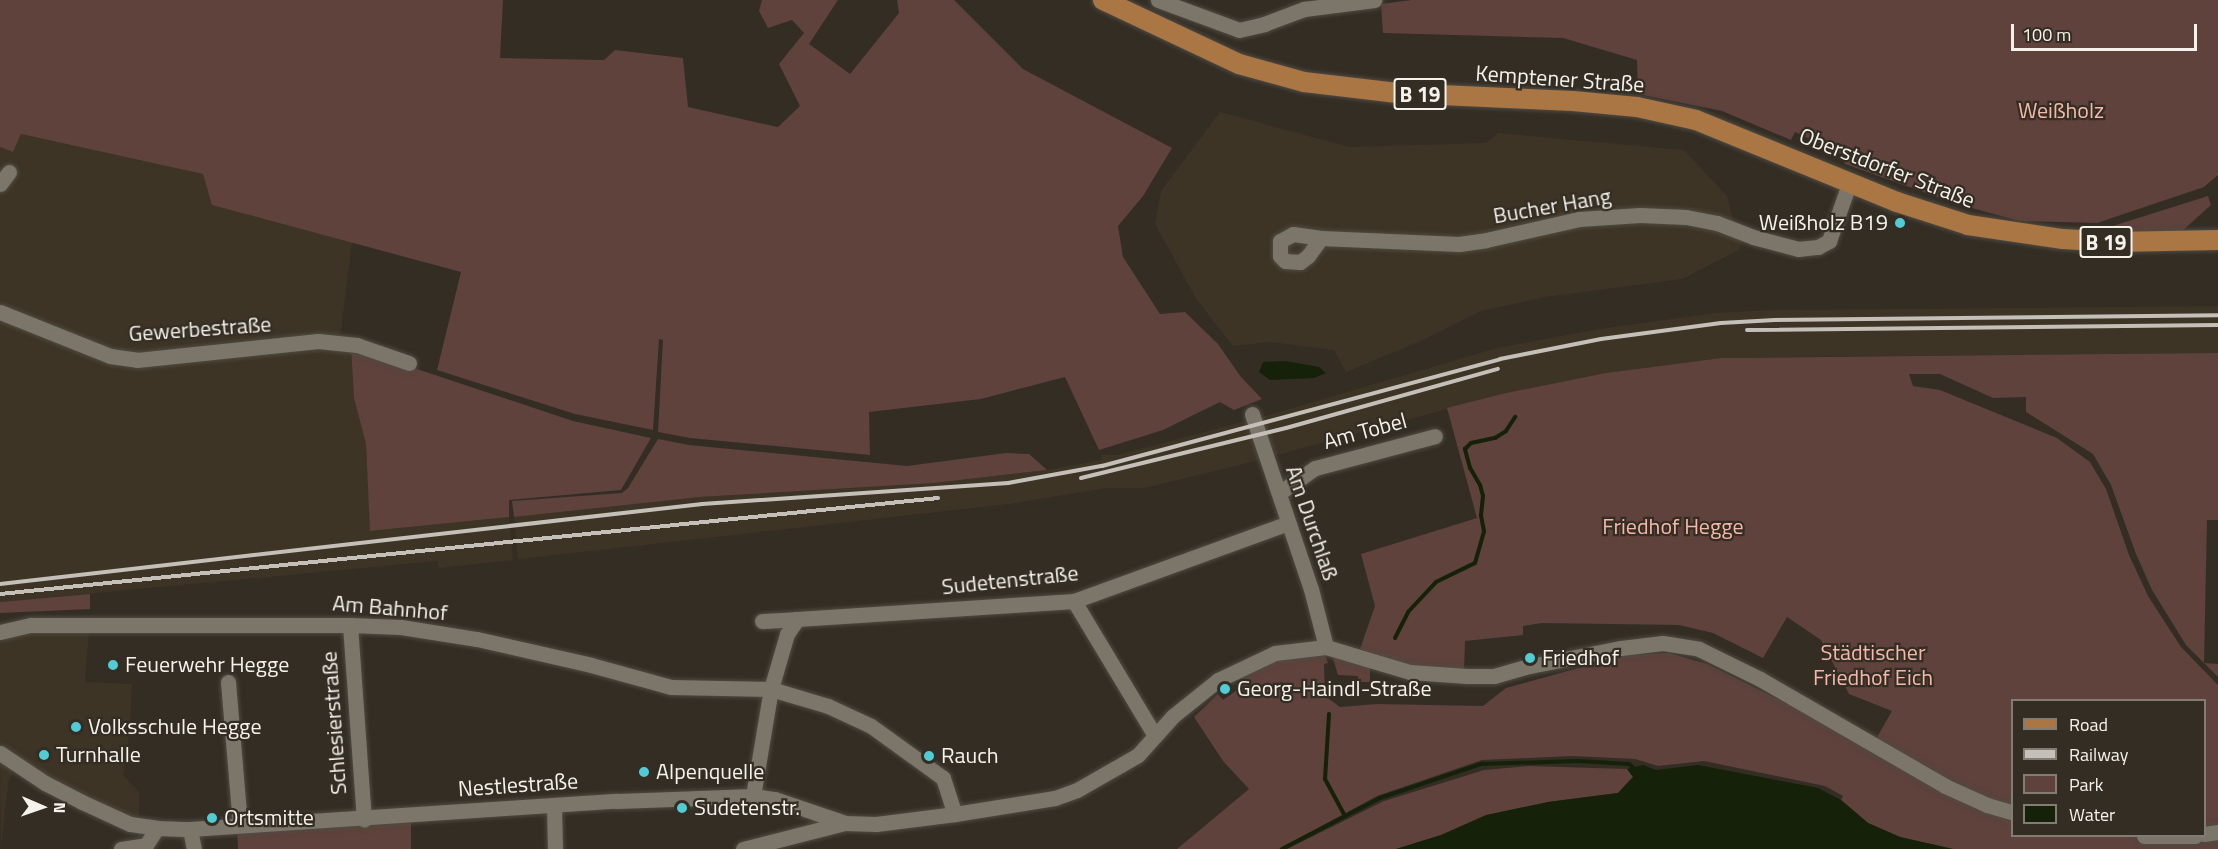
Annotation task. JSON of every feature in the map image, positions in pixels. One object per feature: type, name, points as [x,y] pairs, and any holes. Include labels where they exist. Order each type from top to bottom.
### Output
[{"type":"main road","name":"Kemptener Straße","points":[[1103,0],[1239,64],[1304,82],[1397,93],[1573,101],[1637,107],[1670,113],[1722,130]]},
{"type":"main road","name":"Oberstdorfer Straße","points":[[1722,130],[1850,182],[1968,225],[2018,235],[2114,242],[2218,240]]},
{"type":"street","points":[[1158,0],[1239,30],[1264,24],[1304,9],[1374,0]]},
{"type":"street","name":"Bucher Hang","points":[[1321,238],[1459,244],[1579,219],[1640,215],[1686,217],[1717,223],[1753,237],[1797,249],[1818,247],[1829,240],[1850,182]]},
{"type":"street","name":"Gewerbestraße","points":[[0,312],[110,356],[137,360],[318,341],[357,345],[409,363]]},
{"type":"street","name":"Am Durchlaß","points":[[1252,414],[1311,589],[1326,647]]},
{"type":"street","name":"Am Tobel","points":[[1279,493],[1315,468],[1435,436]]},
{"type":"street","name":"Sudetenstraße","points":[[762,621],[1074,601],[1288,523]]},
{"type":"street","points":[[1074,601],[1155,736]]},
{"type":"street","points":[[753,796],[771,689],[787,634],[797,619]]},
{"type":"street","name":"Am Bahnhof","points":[[0,632],[31,625],[401,627],[477,639],[591,665],[671,687],[771,689],[828,706],[871,726],[943,778],[955,814]]},
{"type":"street","name":"Schlesierstraße","points":[[350,625],[364,819]]},
{"type":"street","points":[[743,849],[845,823],[876,824],[1055,798],[1077,790],[1138,755],[1173,716],[1195,696],[1244,666],[1275,653],[1326,647],[1410,672],[1441,676],[1494,676],[1530,666],[1621,648],[1663,643],[1699,650],[1760,679],[1945,786],[1987,806],[2011,812]]},
{"type":"street","points":[[228,682],[240,824]]},
{"type":"street","name":"Nestlestraße","points":[[0,753],[45,783],[82,802],[130,824],[157,828],[190,829],[554,805],[753,796],[775,799],[845,823]]},
{"type":"street","points":[[554,805],[555,849]]},
{"type":"street","points":[[121,849],[146,845],[157,828]]},
{"type":"street","points":[[190,829],[194,849]]},
{"type":"shaded area","points":[[1220,112],[1349,147],[1486,143],[1498,133],[1684,150],[1727,196],[1733,220],[1749,227],[1739,250],[1682,279],[1545,297],[1481,311],[1423,340],[1346,372],[1334,350],[1269,342],[1233,346],[1197,300],[1155,224],[1161,191]]},
{"type":"shaded area","points":[[21,134],[204,174],[213,205],[352,242],[339,346],[351,347],[354,398],[366,444],[371,531],[509,517],[513,560],[439,568],[437,561],[0,602],[0,147],[13,152]]},
{"type":"shaded area","points":[[2218,306],[2218,353],[1721,358],[1642,368],[1506,393],[1244,464],[1144,488],[1107,488],[1009,504],[518,559],[514,517],[700,497],[934,483],[1047,470],[1102,460],[1101,455],[1118,455],[1283,411],[1497,348],[1600,329],[1715,313],[1772,310]]},
{"type":"shaded area","points":[[32,629],[89,631],[85,682],[132,684],[130,729],[123,775],[139,792],[139,821],[83,798],[0,747],[0,637]]},
{"type":"shaded area","points":[[0,760],[14,770],[8,783],[1,849]]},
{"type":"green space","points":[[0,0],[503,0],[500,58],[604,60],[615,50],[683,58],[688,107],[778,127],[800,106],[779,64],[804,33],[792,20],[768,28],[759,11],[762,0],[838,0],[809,44],[850,74],[899,13],[897,0],[954,0],[1023,69],[1172,148],[1143,196],[1118,226],[1123,257],[1160,314],[1185,312],[1218,344],[1241,377],[1262,399],[1234,410],[1220,402],[1163,430],[1099,450],[1065,377],[981,399],[869,412],[870,455],[690,438],[658,432],[663,340],[659,339],[653,430],[575,414],[437,370],[461,272],[212,205],[203,174],[21,134],[13,152],[0,147]]},
{"type":"green space","name":"Weißholz","points":[[1412,0],[2218,0],[2218,175],[2204,187],[2097,223],[2019,221],[1954,203],[1845,164],[1839,152],[1795,132],[1791,140],[1722,111],[1638,94],[1637,60],[1563,38],[1383,33],[1381,4]]},
{"type":"green space","points":[[2208,196],[2211,205],[2181,232],[2114,235],[2062,231],[2100,230]]},
{"type":"green space","points":[[351,347],[573,421],[651,438],[621,490],[509,500],[509,517],[370,531],[366,444],[354,398]]},
{"type":"green space","points":[[2218,353],[2218,520],[2207,520],[2204,663],[2186,645],[2152,590],[2136,554],[2111,485],[2093,454],[2026,412],[2026,397],[1993,398],[1940,374],[1909,374],[1913,386],[1940,390],[2057,438],[2090,462],[2106,489],[2129,555],[2148,596],[2181,647],[2218,685],[2218,849],[1953,849],[1900,837],[1868,823],[1841,800],[1843,796],[1825,786],[1704,761],[1658,766],[1635,759],[1572,756],[1482,760],[1377,796],[1279,849],[1177,849],[1249,789],[1223,761],[1194,717],[1218,694],[1223,700],[1241,687],[1236,677],[1274,657],[1324,652],[1328,663],[1324,664],[1325,696],[1340,707],[1377,704],[1483,706],[1506,688],[1626,655],[1669,653],[1707,664],[1872,746],[1892,711],[1849,694],[1821,640],[1787,617],[1763,658],[1713,633],[1679,625],[1542,623],[1523,626],[1523,635],[1465,641],[1464,670],[1413,666],[1360,649],[1375,606],[1361,554],[1477,518],[1447,408],[1506,393],[1606,373],[1721,358]]},
{"type":"green space","points":[[658,439],[689,445],[907,466],[1006,453],[1029,454],[1047,470],[934,483],[700,497],[514,517],[512,501],[622,493],[628,488]]},
{"type":"green space","points":[[90,594],[90,609],[0,613],[0,602]]},
{"type":"green space","points":[[1331,652],[1370,666],[1370,682],[1358,682],[1358,676],[1338,675]]},
{"type":"green space","points":[[2204,663],[2218,664],[2218,677]]},
{"type":"green space","points":[[1529,766],[1627,769],[1633,777],[1618,793],[1548,802],[1396,849],[1287,849],[1384,801],[1484,770]]},
{"type":"green space","points":[[411,821],[411,849],[238,849],[237,829]]},
{"type":"water","points":[[1286,361],[1319,367],[1326,373],[1314,378],[1270,380],[1259,372],[1263,362]]},
{"type":"water","points":[[1643,765],[1656,770],[1698,765],[1818,788],[1841,800],[1868,823],[1900,837],[1953,849],[1396,849],[1441,835],[1486,815],[1548,802],[1618,793],[1633,777],[1627,769]]},
{"type":"waterway","points":[[1395,638],[1408,612],[1436,582],[1475,563],[1484,531],[1481,515],[1483,496],[1480,485],[1470,468],[1465,449],[1471,443],[1495,438],[1506,431],[1515,417]]},
{"type":"waterway","points":[[1329,714],[1325,779],[1345,816]]},
{"type":"waterway","points":[[1282,849],[1380,798],[1481,764],[1578,761],[1629,764],[1637,771]]},
{"type":"railway","points":[[0,584],[702,504],[1008,483],[1102,466],[1500,359],[1601,339],[1721,323],[1775,320],[2218,315]]},
{"type":"railway","points":[[1747,330],[2218,325]]},
{"type":"railway","points":[[1081,478],[1286,428],[1498,369]]},
{"type":"railway","points":[[0,594],[938,498]]},
{"type":"place","name":"Weißholz B19","points":[[1900,223]]},
{"type":"place","name":"Friedhof","points":[[1530,658]]},
{"type":"place","name":"Feuerwehr Hegge","points":[[113,665]]},
{"type":"place","name":"Georg-Haindl-Straße","points":[[1225,689]]},
{"type":"place","name":"Volksschule Hegge","points":[[76,727]]},
{"type":"place","name":"Turnhalle","points":[[44,755]]},
{"type":"place","name":"Rauch","points":[[929,756]]},
{"type":"place","name":"Alpenquelle","points":[[644,772]]},
{"type":"place","name":"Sudetenstr.","points":[[682,808]]},
{"type":"place","name":"Ortsmitte","points":[[212,818]]},
{"type":"park label","name":"Friedhof Hegge","points":[[1673,527]]},
{"type":"park label","name":"Städtischer Friedhof Eich","points":[[1873,664]]}]
